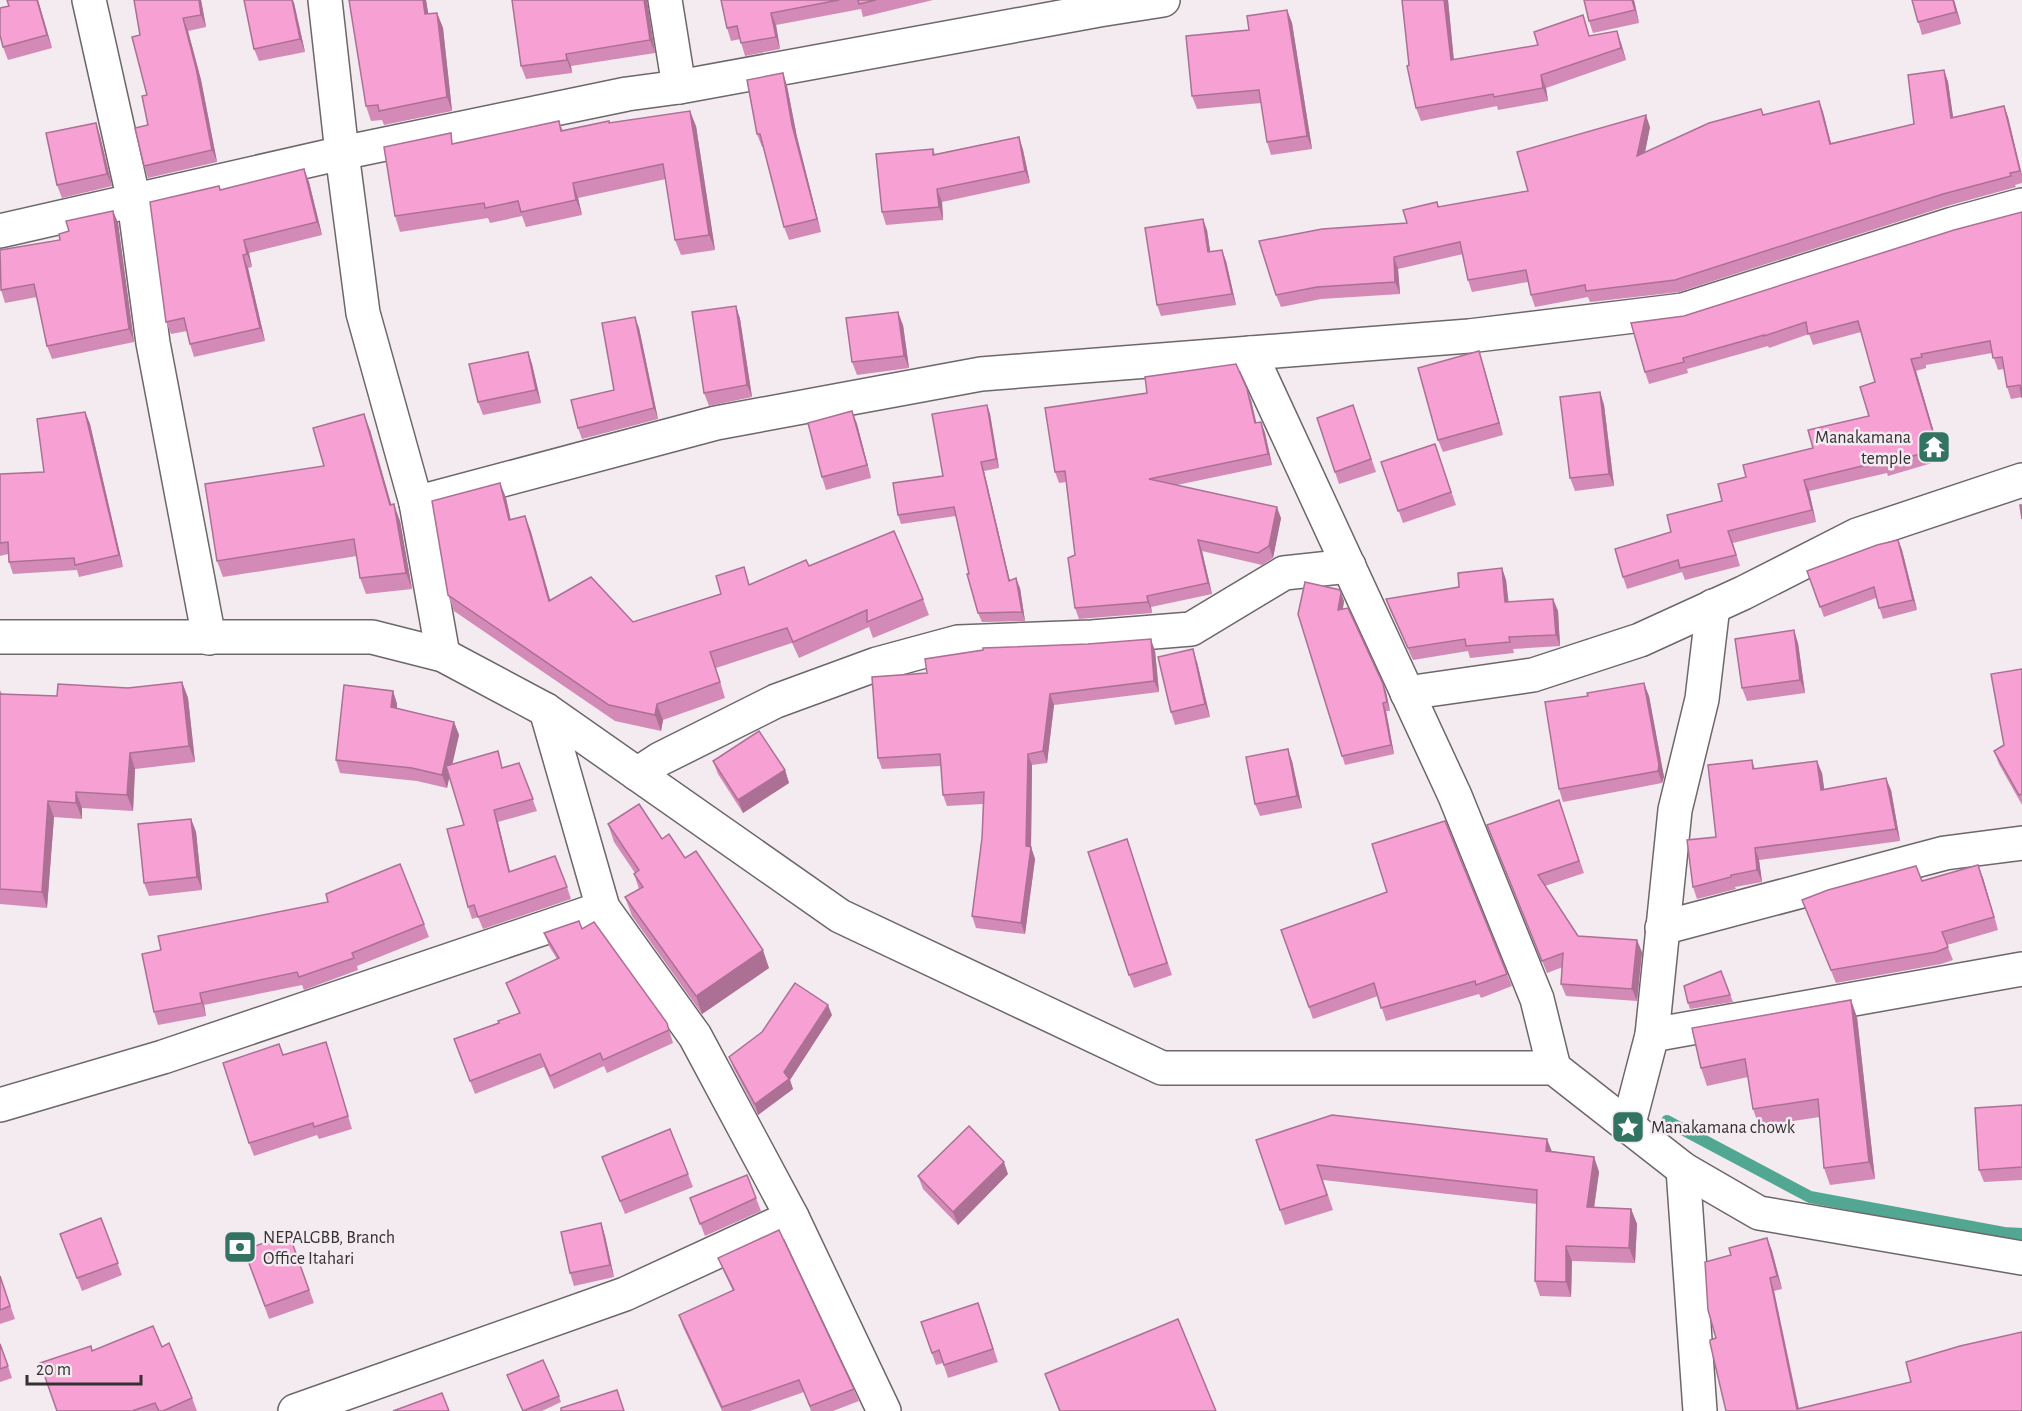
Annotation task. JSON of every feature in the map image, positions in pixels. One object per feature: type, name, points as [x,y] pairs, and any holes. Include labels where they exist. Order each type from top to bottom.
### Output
[{"type":"street","points":[[89,0],[134,201],[153,343],[210,638]]},
{"type":"street","points":[[325,0],[363,313],[416,502],[442,654]]},
{"type":"street","points":[[665,0],[679,87]]},
{"type":"street","points":[[0,231],[342,153],[627,94],[679,87],[1098,5],[1163,0]]},
{"type":"street","points":[[416,502],[716,423],[981,374],[1469,336],[1683,310],[1953,224],[2022,205]]},
{"type":"street","points":[[1250,353],[1455,796],[1537,999],[1554,1068],[1683,1169],[1759,1212],[2022,1258]]},
{"type":"street","points":[[1407,693],[1533,675],[1640,640],[1857,535],[2022,480]]},
{"type":"street","points":[[637,774],[660,759],[776,701],[877,664],[958,642],[1092,637],[1191,629],[1284,573],[1348,566]]},
{"type":"street","points":[[1628,1126],[1652,1035],[1675,810],[1702,699],[1713,606]]},
{"type":"street","points":[[0,637],[372,637],[442,654],[546,710],[840,916],[1162,1068],[1554,1068]]},
{"type":"street","points":[[546,710],[603,908],[695,1036],[792,1217],[883,1411]]},
{"type":"street","points":[[1662,928],[1945,853],[2022,843]]},
{"type":"street","points":[[0,1105],[163,1057],[603,908]]},
{"type":"street","points":[[1652,1035],[2022,969]]},
{"type":"street","points":[[1683,1169],[1700,1411]]},
{"type":"street","points":[[295,1411],[625,1294],[792,1217]]},
{"type":"building","points":[[7,0],[37,0],[47,35],[3,47],[0,35],[0,8],[9,6]]},
{"type":"building","points":[[134,0],[199,0],[201,15],[183,18],[196,68],[212,150],[144,166],[135,128],[148,125],[142,96],[147,95],[132,37],[140,35]]},
{"type":"building","points":[[244,0],[292,0],[300,39],[254,49]]},
{"type":"building","points":[[349,0],[423,0],[425,14],[437,13],[447,97],[379,111],[378,105],[366,106]]},
{"type":"building","points":[[512,0],[644,0],[650,40],[566,54],[567,60],[521,66]]},
{"type":"building","points":[[721,0],[839,0],[771,13],[776,37],[741,43],[737,26],[727,28]]},
{"type":"building","points":[[858,0],[876,0],[859,4]]},
{"type":"building","points":[[1402,0],[1444,0],[1451,60],[1538,45],[1534,32],[1583,15],[1589,36],[1617,31],[1621,48],[1541,75],[1543,88],[1494,97],[1493,94],[1416,108],[1407,66],[1409,65]]},
{"type":"building","points":[[1584,0],[1632,0],[1635,10],[1589,21]]},
{"type":"building","points":[[1912,0],[1953,0],[1956,12],[1918,22]]},
{"type":"building","points":[[1287,10],[1307,136],[1267,142],[1259,90],[1192,96],[1186,36],[1249,30],[1247,16]]},
{"type":"building","points":[[1944,70],[1951,118],[2004,106],[2020,171],[2010,173],[2011,176],[1943,194],[1675,280],[1586,291],[1585,285],[1531,295],[1526,270],[1468,280],[1460,242],[1394,257],[1395,282],[1317,287],[1276,295],[1259,241],[1322,229],[1407,223],[1403,210],[1437,202],[1438,207],[1528,191],[1517,152],[1646,115],[1637,156],[1709,123],[1761,109],[1763,115],[1819,101],[1830,144],[1914,124],[1908,75]]},
{"type":"building","points":[[783,73],[792,125],[817,219],[784,227],[760,134],[757,134],[747,80]]},
{"type":"building","points":[[690,111],[709,235],[675,240],[663,164],[573,183],[576,200],[521,212],[518,201],[485,208],[484,203],[395,216],[384,147],[451,133],[452,144],[559,121],[561,131],[609,121],[609,123]]},
{"type":"building","points":[[96,123],[107,174],[57,185],[46,133]]},
{"type":"building","points":[[1019,137],[1025,171],[937,189],[939,207],[882,212],[876,154],[933,149],[933,155]]},
{"type":"building","points":[[304,169],[317,222],[244,240],[247,254],[243,255],[260,328],[190,344],[184,318],[166,322],[150,202],[219,186],[220,190]]},
{"type":"building","points":[[113,211],[129,329],[47,346],[34,284],[1,290],[0,250],[60,240],[59,234],[69,231],[66,221]]},
{"type":"building","points":[[2022,212],[2022,398],[2020,385],[2007,387],[2002,357],[1993,358],[1990,341],[1921,354],[1922,357],[1911,359],[1938,449],[1884,464],[1883,461],[1804,480],[1812,510],[1728,531],[1736,555],[1680,568],[1678,560],[1623,577],[1615,549],[1671,532],[1667,515],[1722,501],[1718,484],[1746,477],[1743,465],[1813,448],[1808,430],[1869,416],[1860,387],[1875,382],[1858,321],[1808,334],[1806,322],[1683,358],[1684,362],[1645,372],[1631,323],[1684,316],[1954,230]]},
{"type":"building","points":[[1203,219],[1208,252],[1222,250],[1232,294],[1157,305],[1145,228]]},
{"type":"building","points":[[736,306],[747,385],[704,393],[692,312]]},
{"type":"building","points":[[898,312],[904,356],[852,362],[846,318]]},
{"type":"building","points":[[635,317],[654,408],[578,428],[571,400],[614,390],[602,323]]},
{"type":"building","points":[[1479,351],[1499,423],[1438,440],[1418,368]]},
{"type":"building","points":[[528,352],[536,390],[478,402],[469,364]]},
{"type":"building","points":[[1236,364],[1247,389],[1255,423],[1261,422],[1268,454],[1149,479],[1277,507],[1269,546],[1258,553],[1198,540],[1208,583],[1147,596],[1148,602],[1075,608],[1068,558],[1075,555],[1065,471],[1055,472],[1045,408],[1147,393],[1145,377]]},
{"type":"building","points":[[1600,392],[1609,474],[1570,478],[1560,397]]},
{"type":"building","points":[[987,405],[996,459],[981,462],[1009,581],[1016,578],[1022,612],[978,613],[967,574],[969,574],[954,507],[898,515],[893,483],[943,476],[932,414]]},
{"type":"building","points":[[1353,405],[1371,459],[1335,472],[1317,418]]},
{"type":"building","points":[[852,411],[867,465],[822,477],[808,423]]},
{"type":"building","points":[[85,412],[119,555],[75,565],[74,558],[9,562],[8,542],[0,543],[0,474],[44,472],[37,419]]},
{"type":"building","points":[[364,414],[390,505],[394,504],[406,573],[360,578],[354,539],[217,561],[205,484],[324,466],[313,428]]},
{"type":"building","points":[[1435,444],[1451,492],[1398,511],[1381,462]]},
{"type":"building","points":[[500,483],[509,520],[525,516],[549,601],[591,577],[633,622],[721,594],[716,576],[744,567],[749,585],[806,560],[809,566],[894,531],[923,599],[867,622],[867,610],[793,642],[787,628],[710,652],[720,682],[657,704],[655,715],[609,705],[448,595],[432,501]]},
{"type":"building","points":[[1898,540],[1913,600],[1879,608],[1874,587],[1820,607],[1807,571],[1877,545]]},
{"type":"building","points":[[1502,568],[1505,602],[1553,599],[1556,635],[1509,637],[1510,642],[1466,646],[1465,639],[1408,648],[1386,599],[1459,587],[1458,573]]},
{"type":"building","points":[[1305,582],[1340,590],[1338,610],[1348,608],[1383,684],[1387,702],[1383,703],[1391,745],[1342,756],[1298,614]]},
{"type":"building","points":[[1794,630],[1800,680],[1742,688],[1735,639]]},
{"type":"building","points":[[1151,639],[1154,681],[1050,694],[1043,751],[1028,754],[1026,846],[1031,847],[1021,923],[972,916],[982,838],[984,792],[943,795],[940,754],[878,758],[872,677],[927,673],[925,659],[983,650],[983,648]]},
{"type":"building","points":[[1193,649],[1205,704],[1171,712],[1158,657]]},
{"type":"building","points":[[2022,669],[2022,794],[2019,795],[1994,751],[2004,745],[1991,674]]},
{"type":"building","points":[[182,682],[189,746],[130,753],[127,795],[76,792],[76,803],[48,801],[42,892],[0,889],[0,694],[57,696],[58,684],[128,688]]},
{"type":"building","points":[[1644,683],[1659,765],[1658,771],[1559,789],[1545,702],[1588,696],[1587,693]]},
{"type":"building","points":[[344,685],[393,691],[391,707],[454,722],[442,775],[412,768],[336,760]]},
{"type":"building","points":[[759,731],[785,770],[738,800],[713,761]]},
{"type":"building","points":[[1288,749],[1297,796],[1255,804],[1246,757]]},
{"type":"building","points":[[498,751],[502,768],[519,763],[533,799],[494,810],[509,872],[555,856],[567,887],[478,917],[474,905],[468,907],[447,829],[464,825],[446,766]]},
{"type":"building","points":[[1752,760],[1753,769],[1817,761],[1821,790],[1886,778],[1896,829],[1755,848],[1757,870],[1731,875],[1731,877],[1693,887],[1687,840],[1716,837],[1708,765]]},
{"type":"building","points":[[1559,800],[1579,861],[1538,875],[1578,936],[1637,940],[1632,989],[1561,984],[1563,953],[1542,961],[1487,825]]},
{"type":"building","points":[[639,804],[662,839],[669,834],[685,858],[696,851],[763,950],[696,996],[625,897],[643,887],[634,874],[639,870],[608,824]]},
{"type":"building","points":[[191,819],[197,877],[144,883],[138,824]]},
{"type":"building","points":[[1445,821],[1507,974],[1476,985],[1475,981],[1381,1008],[1374,983],[1309,1007],[1281,930],[1387,892],[1372,844]]},
{"type":"building","points":[[1127,839],[1167,963],[1129,975],[1088,852]]},
{"type":"building","points":[[400,864],[424,924],[352,953],[354,958],[299,977],[297,972],[200,993],[202,1003],[154,1012],[142,954],[161,950],[158,936],[328,902],[326,894]]},
{"type":"building","points":[[1978,865],[1994,917],[1942,932],[1948,947],[1936,952],[1831,970],[1802,900],[1828,890],[1916,866],[1922,881]]},
{"type":"building","points":[[579,921],[582,929],[594,922],[667,1023],[669,1030],[603,1060],[600,1053],[550,1076],[540,1054],[470,1081],[454,1039],[520,1013],[506,983],[559,958],[544,933]]},
{"type":"building","points":[[1721,971],[1730,995],[1688,1003],[1684,986]]},
{"type":"building","points":[[795,983],[828,1005],[784,1072],[789,1079],[755,1104],[729,1057],[762,1032]]},
{"type":"building","points":[[1851,1000],[1869,1162],[1824,1168],[1818,1099],[1753,1109],[1745,1059],[1701,1068],[1692,1028]]},
{"type":"building","points":[[326,1042],[348,1116],[314,1127],[313,1123],[249,1143],[223,1063],[279,1044],[283,1055]]},
{"type":"building","points":[[2022,1105],[2022,1167],[1979,1170],[1975,1108]]},
{"type":"building","points":[[1332,1115],[1547,1139],[1546,1151],[1594,1157],[1587,1207],[1631,1209],[1629,1248],[1566,1246],[1566,1282],[1535,1281],[1537,1190],[1317,1165],[1327,1195],[1280,1210],[1256,1140]]},
{"type":"building","points":[[969,1126],[1004,1162],[953,1212],[918,1176]]},
{"type":"building","points":[[670,1129],[688,1174],[620,1201],[602,1157]]},
{"type":"building","points":[[747,1175],[756,1198],[700,1224],[690,1198]]},
{"type":"building","points":[[101,1218],[118,1263],[77,1278],[60,1234]]},
{"type":"building","points":[[601,1223],[610,1265],[570,1273],[561,1232]]},
{"type":"building","points":[[779,1230],[854,1389],[810,1406],[799,1380],[722,1407],[679,1315],[734,1290],[718,1258]]},
{"type":"building","points":[[289,1234],[309,1290],[265,1306],[244,1250]]},
{"type":"building","points":[[1767,1238],[1777,1276],[1770,1278],[1797,1409],[1911,1382],[1906,1362],[1960,1346],[2022,1332],[2022,1411],[1726,1411],[1710,1343],[1710,1340],[1716,1338],[1708,1310],[1705,1262],[1731,1255],[1729,1248]]},
{"type":"building","points":[[0,1276],[10,1306],[0,1310]]},
{"type":"building","points":[[978,1303],[993,1349],[944,1365],[939,1350],[932,1353],[921,1322]]},
{"type":"building","points":[[1178,1319],[1216,1411],[1060,1411],[1045,1374]]},
{"type":"building","points":[[153,1326],[162,1347],[169,1343],[192,1398],[163,1411],[159,1411],[155,1403],[132,1411],[57,1411],[40,1363],[91,1346],[92,1351]]},
{"type":"building","points":[[0,1344],[8,1366],[0,1369]]},
{"type":"building","points":[[543,1360],[559,1396],[523,1411],[507,1375]]},
{"type":"building","points":[[617,1390],[624,1411],[561,1411],[561,1408]]},
{"type":"building","points":[[442,1393],[449,1411],[393,1411]]},
{"type":"waterway","points":[[1667,1121],[1810,1197],[2004,1233],[2022,1234]]},
{"type":"place","name":"Manakamana temple","points":[[1934,447]]},
{"type":"place","name":"Manakamana chowk","points":[[1628,1127]]},
{"type":"place","name":"NEPALGBB, Branch Office Itahari","points":[[240,1247]]}]
